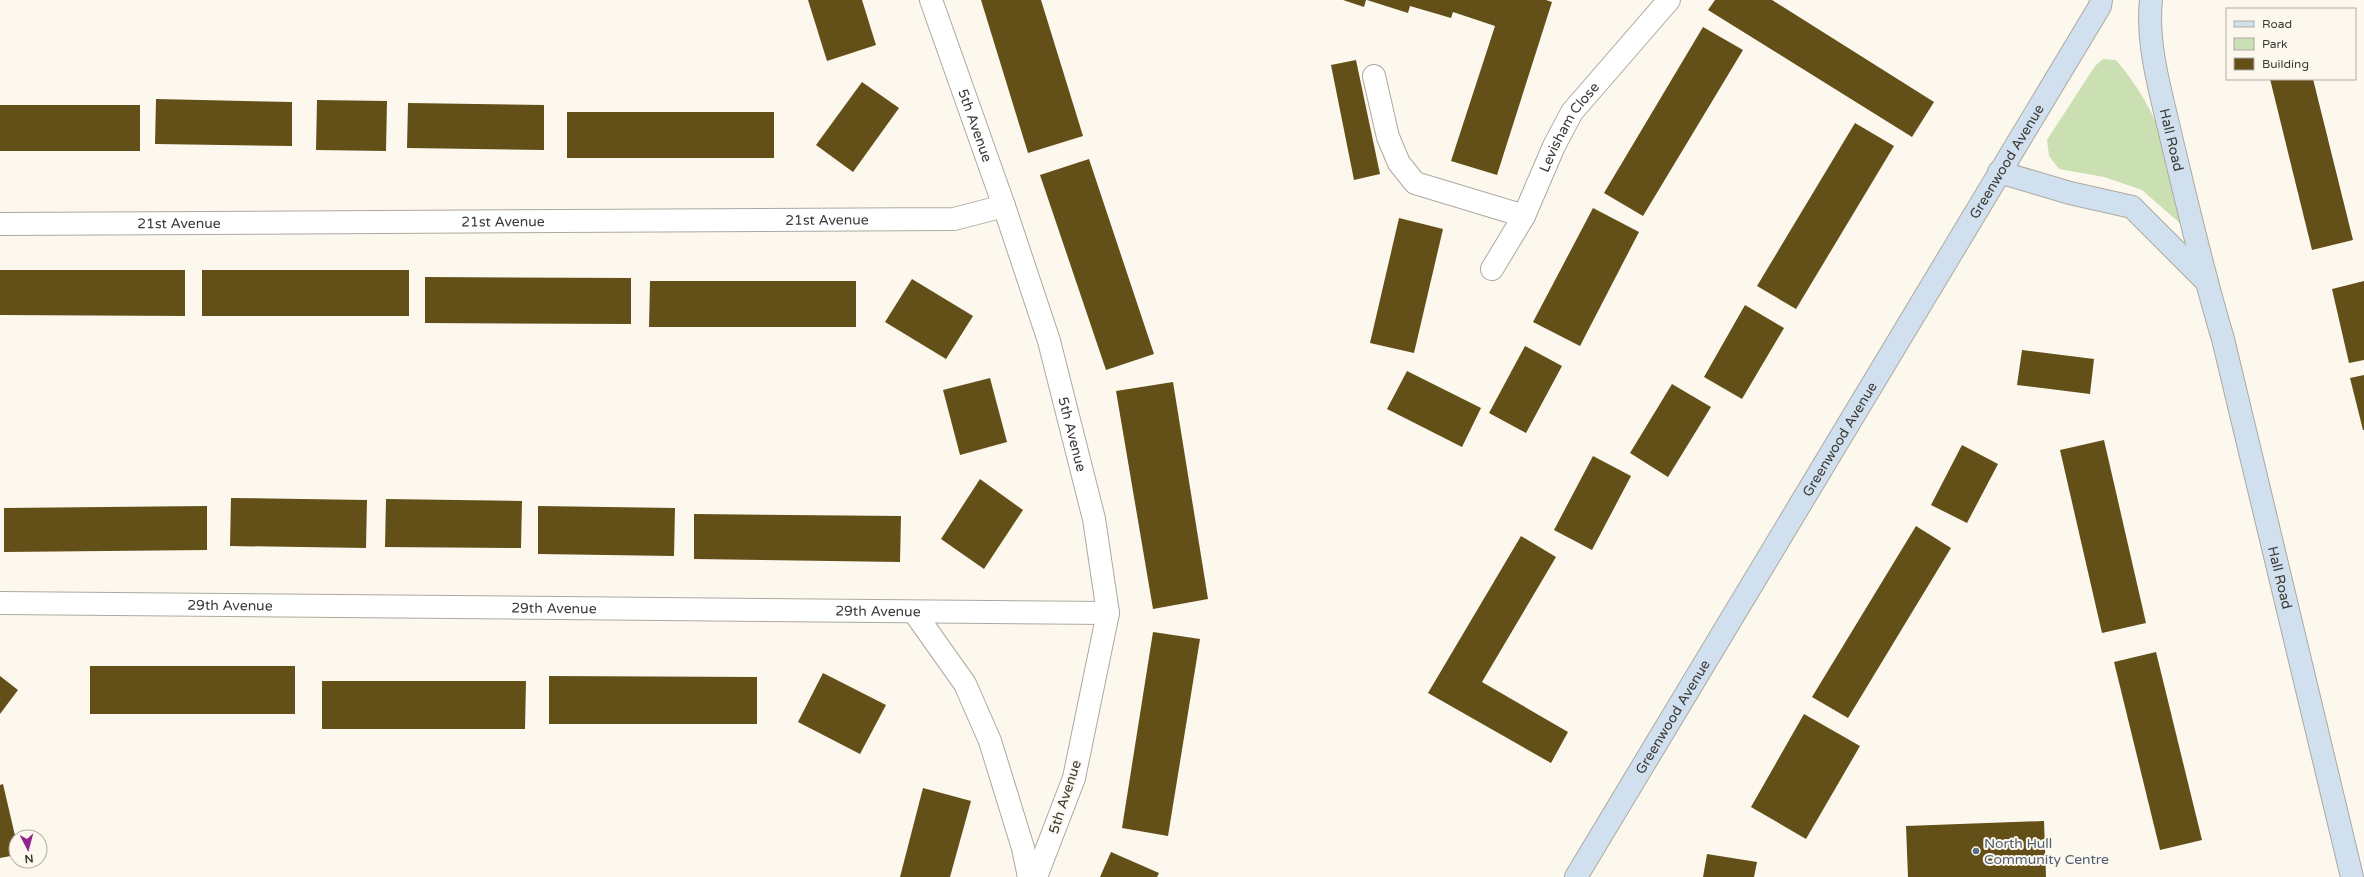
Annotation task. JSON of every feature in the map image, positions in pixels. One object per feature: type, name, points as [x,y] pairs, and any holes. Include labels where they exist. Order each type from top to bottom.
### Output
[{"type":"street","name":"5th Avenue","points":[[931,0],[1004,206],[1051,349],[1094,519],[1108,613],[1074,778],[1036,877]]},
{"type":"street","name":"Levisham Close","points":[[1492,269],[1524,216],[1554,146],[1572,112],[1670,0]]},
{"type":"street","name":"Greenwood Avenue","points":[[1576,877],[1941,273],[1999,172],[2100,6],[2101,0]]},
{"type":"street","name":"Hall Road","points":[[2151,0],[2149,22],[2162,95],[2204,279],[2223,339],[2352,877]]},
{"type":"street","points":[[1374,76],[1388,137],[1399,163],[1415,183],[1524,216]]},
{"type":"street","name":"Hall Road","points":[[1999,172],[2070,193],[2132,206],[2204,279]]},
{"type":"street","name":"21st Avenue","points":[[0,224],[954,218],[1004,206]]},
{"type":"street","name":"29th Avenue","points":[[0,603],[1108,613]]},
{"type":"street","points":[[914,612],[965,684],[990,741],[1023,848],[1029,877]]},
{"type":"green space","points":[[2103,59],[2116,60],[2138,89],[2156,122],[2167,155],[2182,225],[2142,190],[2104,177],[2059,169],[2049,156],[2047,140],[2095,66]]},
{"type":"building","points":[[808,0],[862,0],[876,45],[827,61]]},
{"type":"building","points":[[981,0],[1041,0],[1083,136],[1028,153]]},
{"type":"building","points":[[1343,0],[1366,0],[1364,7]]},
{"type":"building","points":[[1367,0],[1546,0],[1552,2],[1497,175],[1451,161],[1495,26],[1453,12],[1451,18],[1410,6],[1408,13]]},
{"type":"building","points":[[1715,0],[1772,0],[1934,102],[1912,137],[1708,10]]},
{"type":"building","points":[[1703,27],[1743,50],[1643,216],[1604,193]]},
{"type":"building","points":[[1356,60],[1380,174],[1354,180],[1331,65]]},
{"type":"building","points":[[2270,80],[2313,80],[2353,240],[2312,250]]},
{"type":"building","points":[[862,82],[899,108],[853,172],[816,145]]},
{"type":"building","points":[[156,99],[292,102],[292,146],[155,144]]},
{"type":"building","points":[[317,100],[387,101],[386,151],[316,150]]},
{"type":"building","points":[[408,103],[544,105],[544,150],[407,148]]},
{"type":"building","points":[[0,105],[140,105],[140,151],[0,151]]},
{"type":"building","points":[[567,112],[774,112],[774,158],[567,158]]},
{"type":"building","points":[[1855,123],[1894,146],[1796,309],[1757,286]]},
{"type":"building","points":[[1089,159],[1154,354],[1106,370],[1040,175]]},
{"type":"building","points":[[1593,208],[1639,232],[1580,346],[1533,322]]},
{"type":"building","points":[[1399,218],[1443,229],[1414,353],[1370,343]]},
{"type":"building","points":[[0,270],[185,270],[185,316],[0,315]]},
{"type":"building","points":[[202,270],[409,270],[409,316],[202,316]]},
{"type":"building","points":[[425,277],[631,278],[631,324],[425,323]]},
{"type":"building","points":[[912,279],[973,316],[946,359],[885,322]]},
{"type":"building","points":[[650,281],[856,281],[856,327],[649,327]]},
{"type":"building","points":[[2364,281],[2364,360],[2349,363],[2332,289]]},
{"type":"building","points":[[1745,305],[1784,328],[1742,399],[1704,377]]},
{"type":"building","points":[[1525,346],[1562,366],[1526,433],[1489,413]]},
{"type":"building","points":[[2022,350],[2094,359],[2090,394],[2017,385]]},
{"type":"building","points":[[1407,371],[1481,408],[1462,447],[1387,409]]},
{"type":"building","points":[[2364,375],[2364,430],[2363,430],[2350,378]]},
{"type":"building","points":[[990,378],[1007,442],[960,455],[943,390]]},
{"type":"building","points":[[1173,382],[1208,599],[1153,609],[1116,391]]},
{"type":"building","points":[[1672,384],[1711,407],[1668,477],[1630,453]]},
{"type":"building","points":[[2104,440],[2146,623],[2102,633],[2060,450]]},
{"type":"building","points":[[1962,445],[1998,464],[1967,523],[1931,505]]},
{"type":"building","points":[[1593,456],[1631,476],[1592,550],[1554,530]]},
{"type":"building","points":[[980,479],[1023,510],[984,569],[941,539]]},
{"type":"building","points":[[231,498],[367,500],[366,548],[230,546]]},
{"type":"building","points":[[386,499],[522,501],[521,548],[385,547]]},
{"type":"building","points":[[207,506],[207,550],[4,552],[4,508]]},
{"type":"building","points":[[538,506],[675,508],[674,556],[538,554]]},
{"type":"building","points":[[694,514],[901,516],[900,562],[694,559]]},
{"type":"building","points":[[1916,526],[1951,548],[1848,718],[1812,697]]},
{"type":"building","points":[[1521,536],[1556,557],[1482,682],[1568,732],[1551,763],[1428,693]]},
{"type":"building","points":[[1153,632],[1200,639],[1168,836],[1122,828]]},
{"type":"building","points":[[2156,652],[2202,840],[2160,850],[2114,662]]},
{"type":"building","points":[[90,666],[295,666],[295,714],[90,714]]},
{"type":"building","points":[[823,673],[886,705],[860,754],[798,722]]},
{"type":"building","points":[[0,676],[18,690],[0,714]]},
{"type":"building","points":[[549,676],[757,677],[757,724],[549,724]]},
{"type":"building","points":[[322,681],[526,681],[525,729],[322,729]]},
{"type":"building","points":[[1804,714],[1860,746],[1806,839],[1751,807]]},
{"type":"building","points":[[3,784],[13,829],[8,829],[8,856],[0,858],[0,785]]},
{"type":"building","points":[[923,788],[971,801],[950,877],[900,877]]},
{"type":"building","name":"North Hull Community Centre","points":[[2044,821],[2046,877],[1908,877],[1906,826]]},
{"type":"building","points":[[1111,852],[1159,873],[1157,877],[1100,877]]},
{"type":"building","points":[[1707,854],[1757,862],[1754,877],[1703,877]]},
{"type":"place","name":"North Hull Community Centre","points":[[1976,851]]}]
